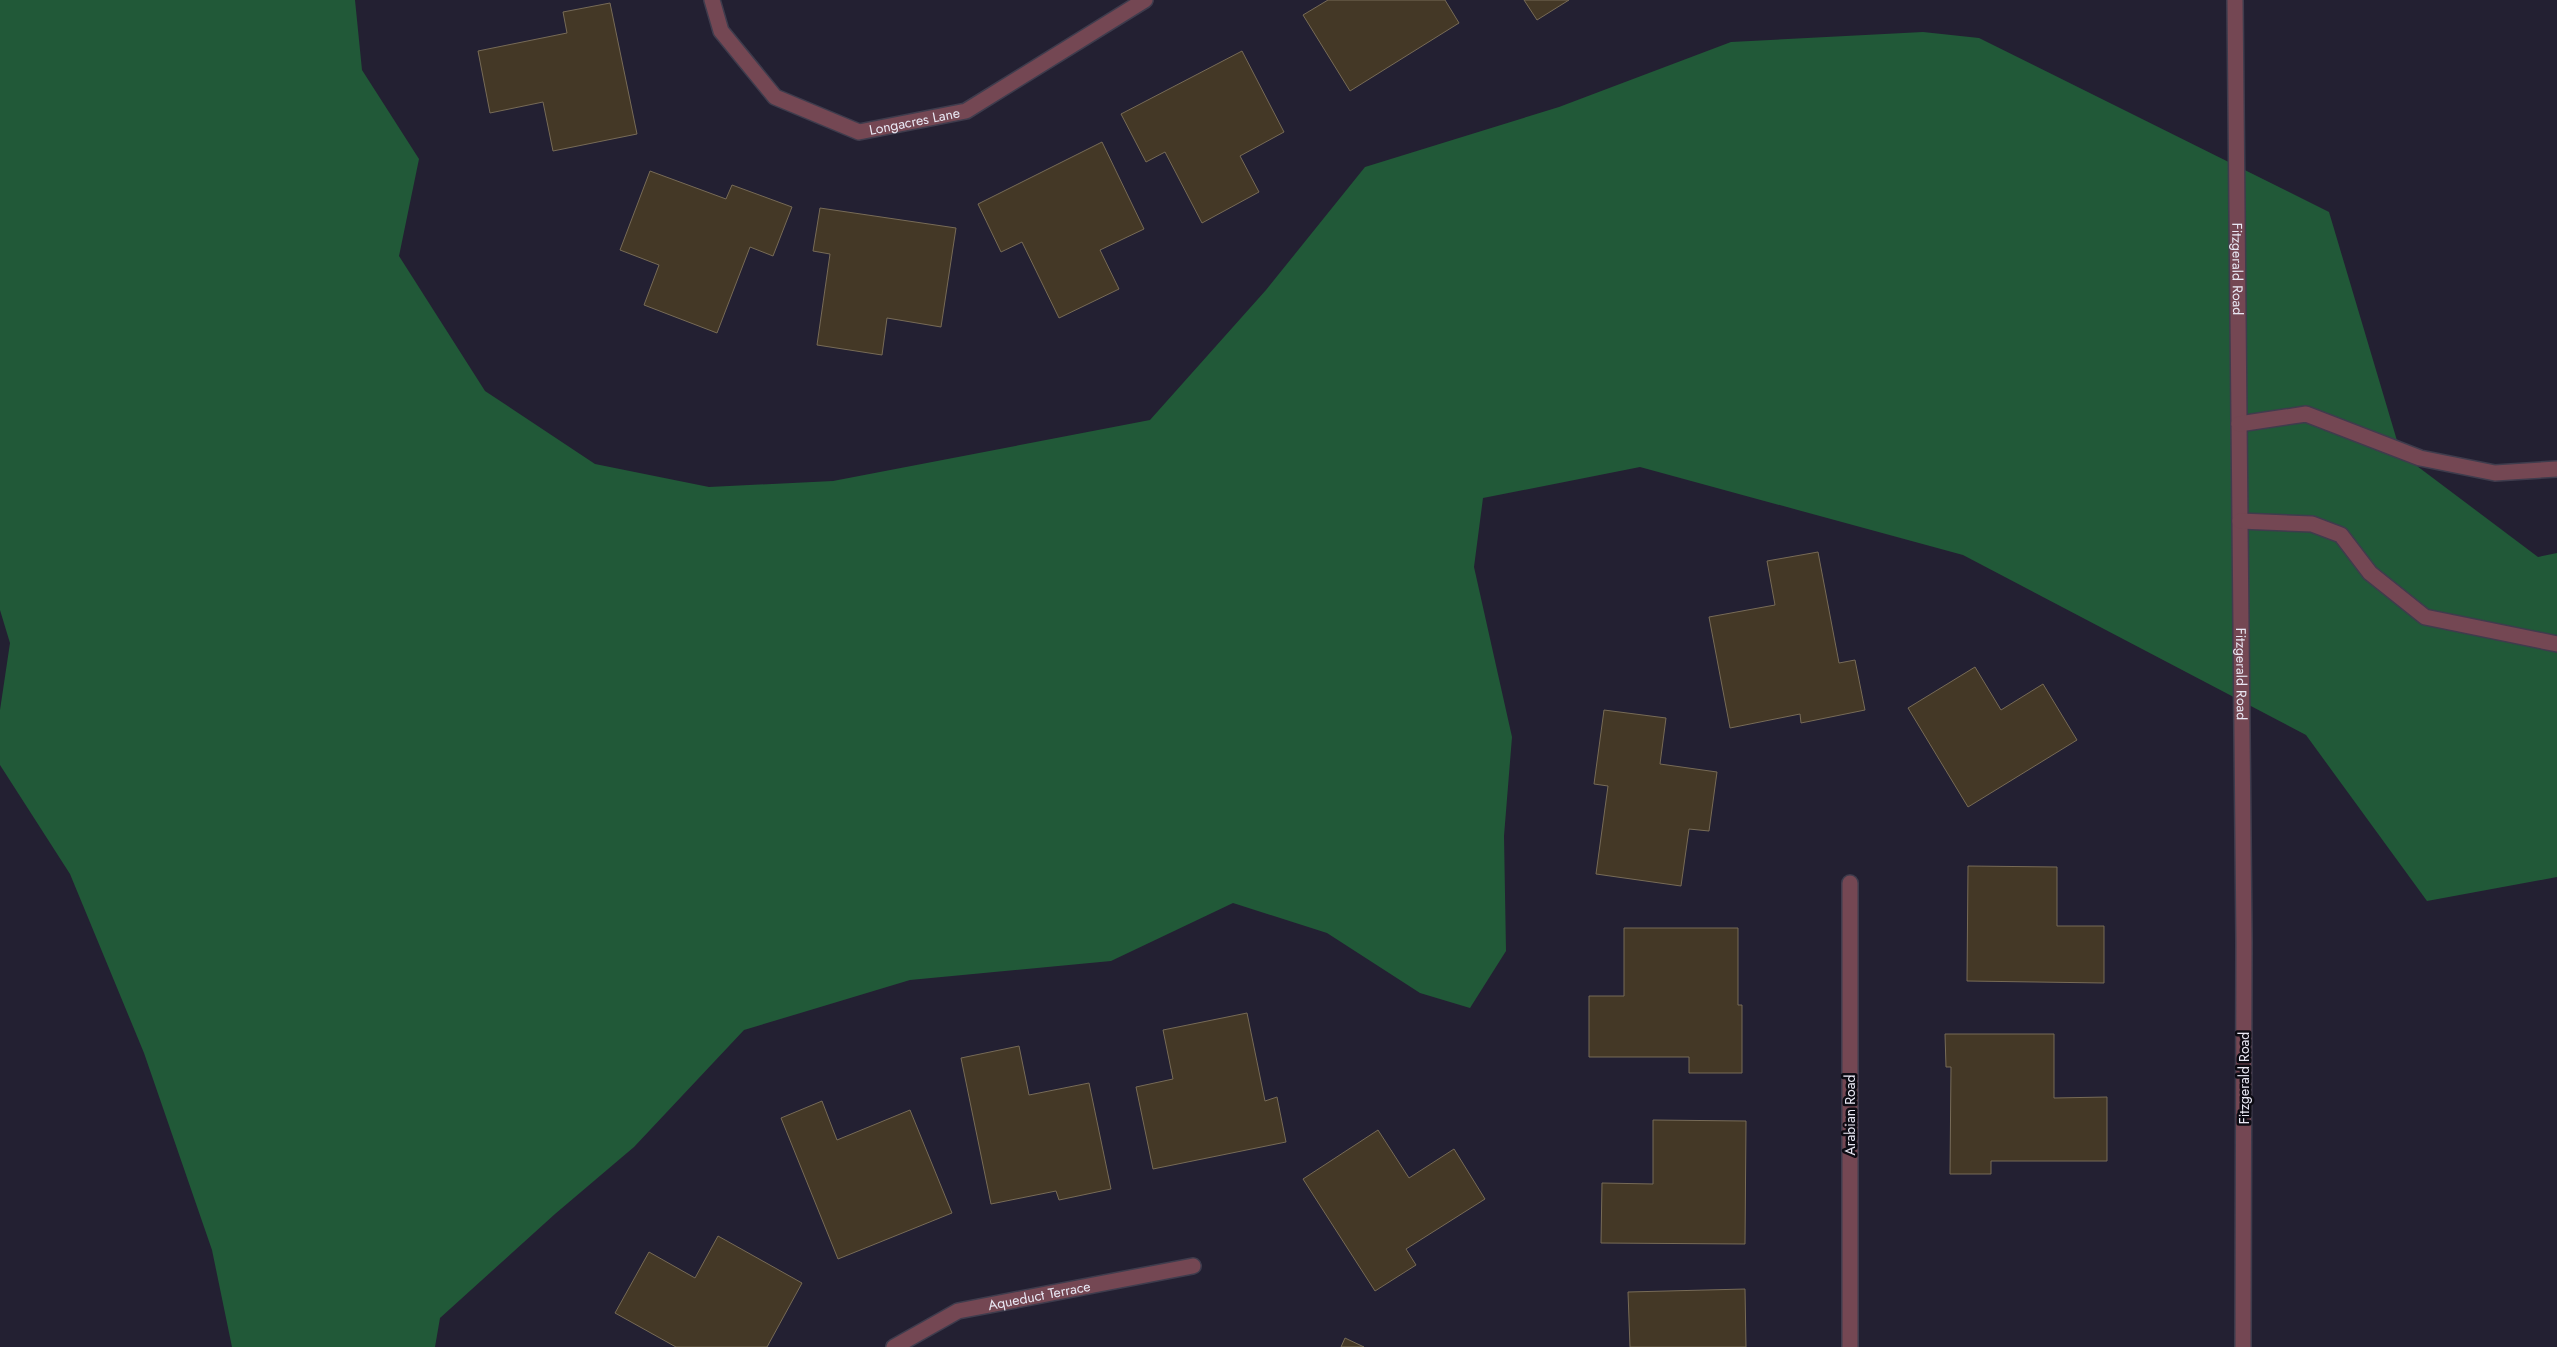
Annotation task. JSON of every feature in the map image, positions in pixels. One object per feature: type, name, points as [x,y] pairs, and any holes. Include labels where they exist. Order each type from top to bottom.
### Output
[{"type":"street","name":"Longacres Lane","points":[[712,0],[721,31],[775,97],[859,132],[966,111],[1146,0]]},
{"type":"street","name":"Fitzgerald Road","points":[[2235,0],[2244,942],[2243,1347]]},
{"type":"street","points":[[2239,424],[2306,414],[2420,458],[2495,473],[2557,469]]},
{"type":"street","points":[[2240,521],[2312,524],[2341,535],[2370,574],[2425,617],[2557,644]]},
{"type":"street","name":"Arabian Road","points":[[1850,883],[1850,1347]]},
{"type":"street","name":"Aqueduct Terrace","points":[[894,1347],[958,1311],[1193,1266]]},
{"type":"green space","points":[[0,0],[355,0],[362,70],[419,159],[399,256],[485,391],[595,464],[709,487],[833,481],[1150,420],[1266,290],[1365,167],[1559,107],[1731,42],[1923,32],[1979,38],[2329,212],[2401,454],[2538,557],[2557,553],[2557,877],[2427,901],[2306,735],[1963,555],[1640,467],[1483,498],[1474,567],[1512,737],[1504,836],[1506,951],[1470,1008],[1420,993],[1327,933],[1233,903],[1111,961],[910,980],[744,1030],[634,1147],[555,1214],[440,1318],[435,1347],[232,1347],[212,1250],[144,1053],[70,874],[0,765],[0,710],[10,643],[0,610]]},
{"type":"building","points":[[1328,0],[1445,0],[1459,23],[1350,91],[1303,15]]},
{"type":"building","points":[[1524,0],[1569,0],[1537,20]]},
{"type":"building","points":[[610,3],[637,134],[553,151],[543,102],[490,113],[478,51],[567,33],[563,12]]},
{"type":"building","points":[[1242,51],[1284,132],[1240,156],[1259,192],[1202,223],[1165,152],[1146,162],[1121,114]]},
{"type":"building","points":[[1102,142],[1144,229],[1100,250],[1119,289],[1059,318],[1022,242],[1001,252],[978,204]]},
{"type":"building","points":[[650,171],[726,199],[732,185],[792,207],[773,256],[750,247],[717,333],[644,305],[659,265],[620,250]]},
{"type":"building","points":[[820,208],[956,228],[941,327],[887,318],[882,355],[817,345],[830,254],[813,251]]},
{"type":"building","points":[[1818,552],[1839,663],[1855,660],[1865,710],[1801,723],[1800,714],[1730,728],[1709,617],[1775,605],[1767,561]]},
{"type":"building","points":[[1975,667],[2001,710],[2043,684],[2077,740],[1968,807],[1908,708]]},
{"type":"building","points":[[1604,710],[1666,718],[1660,764],[1717,772],[1709,831],[1689,829],[1681,886],[1596,874],[1608,786],[1594,784]]},
{"type":"building","points":[[1968,866],[2057,867],[2057,926],[2104,926],[2104,983],[1967,981]]},
{"type":"building","points":[[1624,928],[1738,928],[1738,1005],[1742,1005],[1742,1073],[1689,1073],[1689,1057],[1589,1057],[1589,996],[1624,996]]},
{"type":"building","points":[[1247,1013],[1265,1101],[1277,1097],[1286,1142],[1153,1169],[1136,1087],[1173,1079],[1163,1030]]},
{"type":"building","points":[[1945,1034],[2054,1034],[2054,1098],[2107,1097],[2107,1161],[1991,1161],[1991,1174],[1950,1174],[1951,1067],[1946,1067]]},
{"type":"building","points":[[1019,1046],[1029,1095],[1089,1083],[1111,1189],[1059,1200],[1056,1191],[991,1204],[961,1058]]},
{"type":"building","points":[[822,1101],[837,1140],[910,1110],[952,1213],[838,1259],[781,1118]]},
{"type":"building","points":[[1653,1120],[1746,1121],[1745,1244],[1601,1243],[1602,1183],[1653,1184]]},
{"type":"building","points":[[1378,1130],[1409,1178],[1454,1149],[1485,1199],[1406,1249],[1416,1265],[1375,1291],[1303,1179]]},
{"type":"building","points":[[718,1236],[802,1283],[767,1347],[676,1347],[615,1313],[649,1252],[695,1278]]},
{"type":"building","points":[[1745,1289],[1746,1347],[1630,1347],[1628,1292]]},
{"type":"building","points":[[1345,1338],[1364,1347],[1341,1347]]}]
